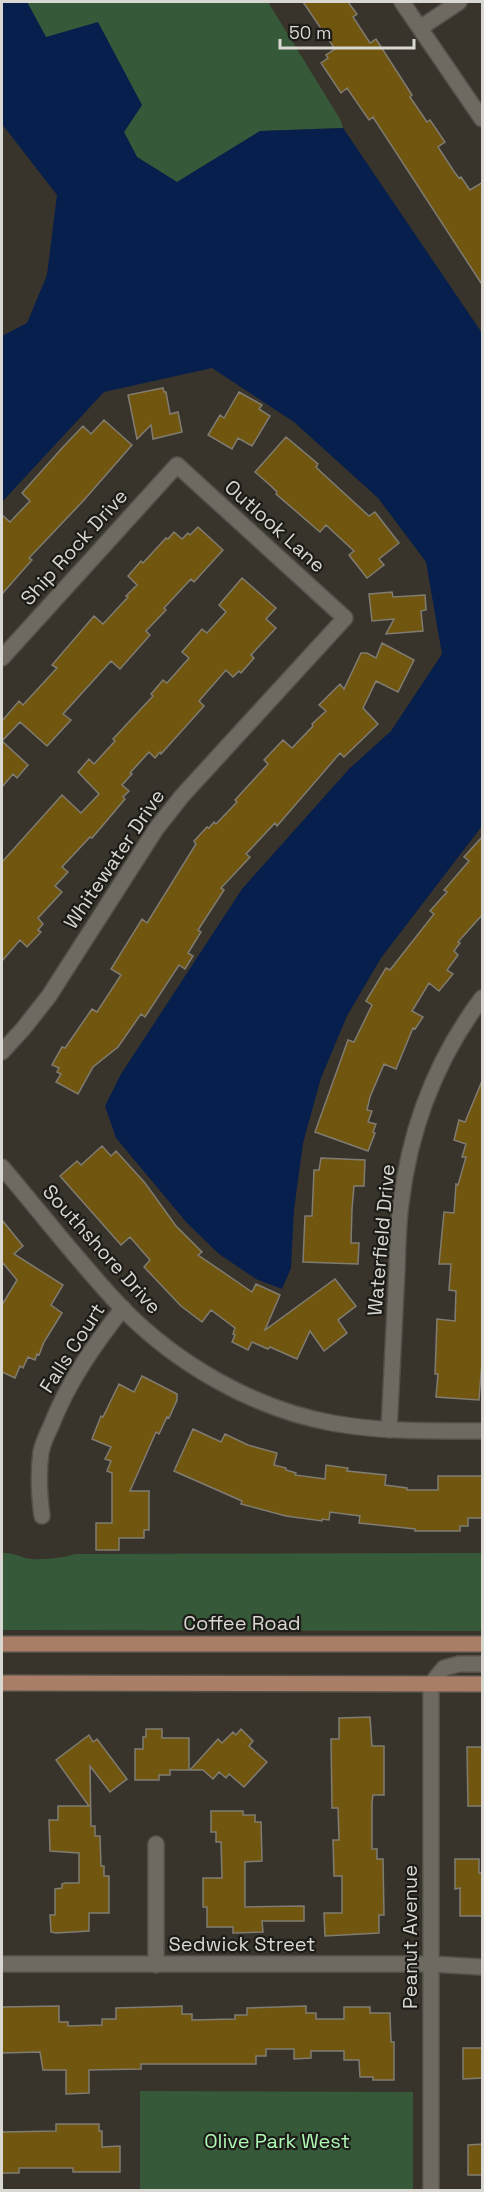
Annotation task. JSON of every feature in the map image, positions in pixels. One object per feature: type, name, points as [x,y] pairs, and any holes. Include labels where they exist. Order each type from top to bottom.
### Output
[{"type":"main road","name":"Coffee Road","points":[[2,1644],[483,1644]]},
{"type":"main road","points":[[2,1683],[483,1684]]},
{"type":"street","points":[[402,2],[483,119]]},
{"type":"street","points":[[420,28],[459,2]]},
{"type":"street","name":"Outlook Lane","points":[[177,465],[345,618]]},
{"type":"street","name":"Ship Rock Drive","points":[[2,658],[177,465]]},
{"type":"street","name":"Whitewater Drive","points":[[2,1052],[49,996],[156,829],[345,618]]},
{"type":"street","name":"Waterfield Drive","points":[[389,1430],[400,1204],[407,1163],[417,1122],[432,1083],[451,1045],[483,998]]},
{"type":"street","name":"Southshore Drive","points":[[2,1167],[123,1308],[148,1333],[182,1359],[218,1381],[257,1400],[331,1423],[389,1430],[483,1431]]},
{"type":"street","name":"Falls Court","points":[[42,1516],[38,1482],[42,1449],[57,1410],[73,1378],[96,1342],[123,1308]]},
{"type":"street","points":[[431,1684],[444,1668],[459,1664],[483,1664]]},
{"type":"street","name":"Peanut Avenue","points":[[431,1684],[431,2190]]},
{"type":"street","points":[[156,1844],[156,1965]]},
{"type":"street","name":"Sedwick Street","points":[[2,1964],[431,1964],[483,1967]]},
{"type":"green space","points":[[27,2],[268,2],[340,119],[343,128],[260,131],[177,182],[137,157],[124,132],[142,105],[46,37]]},
{"type":"green space","points":[[2,1553],[36,1559],[58,1558],[75,1554],[482,1553],[482,1631],[2,1630]]},
{"type":"green space","name":"Olive Park West","points":[[140,2091],[413,2092],[413,2190],[140,2190]]},
{"type":"water","points":[[2,2],[27,2],[46,37],[98,22],[142,105],[124,132],[137,157],[177,182],[260,131],[343,128],[482,333],[482,826],[381,958],[347,1016],[321,1078],[303,1143],[294,1210],[291,1268],[282,1289],[256,1279],[219,1254],[187,1223],[116,1138],[105,1106],[121,1074],[242,889],[349,769],[391,731],[442,654],[426,562],[378,498],[294,422],[212,368],[104,392],[2,502],[2,336],[27,323],[47,275],[57,195],[2,124]]},
{"type":"building","points":[[303,2],[348,2],[357,14],[353,17],[370,43],[376,39],[412,95],[410,97],[427,122],[430,120],[445,142],[438,147],[455,173],[459,178],[461,177],[470,190],[483,182],[483,286],[373,117],[369,120],[347,88],[341,93],[321,63],[328,58],[326,55],[335,49]]},
{"type":"building","points":[[163,388],[166,392],[170,414],[178,412],[182,432],[153,439],[151,425],[137,439],[128,395]]},
{"type":"building","points":[[239,392],[262,405],[259,409],[270,416],[252,446],[238,438],[232,449],[208,435],[220,415],[224,418]]},
{"type":"building","points":[[104,420],[132,445],[29,558],[32,560],[2,594],[2,515],[10,522],[30,501],[22,493],[63,447],[83,426],[91,434]]},
{"type":"building","points":[[286,437],[318,464],[316,467],[369,516],[375,512],[399,543],[379,559],[384,565],[367,578],[349,555],[354,551],[326,525],[320,532],[276,494],[277,492],[255,472]]},
{"type":"building","points":[[198,527],[223,550],[194,582],[191,579],[164,608],[166,610],[146,631],[150,635],[120,669],[111,661],[63,714],[71,720],[47,746],[20,722],[2,741],[2,721],[19,701],[23,705],[57,668],[52,665],[94,616],[103,624],[128,597],[126,596],[137,585],[128,576],[166,538],[168,539],[174,532],[182,539]]},
{"type":"building","points":[[242,578],[276,608],[266,619],[276,628],[251,655],[254,658],[241,673],[239,671],[233,677],[226,670],[199,701],[204,706],[161,754],[160,752],[155,758],[149,752],[130,773],[132,774],[122,785],[129,791],[123,797],[125,799],[92,838],[90,837],[62,867],[68,872],[55,886],[62,892],[38,918],[43,924],[38,930],[41,932],[27,947],[20,940],[2,961],[2,862],[62,795],[81,813],[99,794],[78,772],[89,759],[94,764],[115,741],[113,739],[153,696],[151,694],[163,680],[167,683],[189,658],[182,652],[202,629],[207,633],[226,612],[219,605]]},
{"type":"building","points":[[392,592],[393,597],[425,595],[426,610],[421,611],[423,631],[386,634],[394,619],[372,621],[369,594]]},
{"type":"building","points":[[382,643],[414,660],[398,692],[376,681],[363,708],[378,724],[344,757],[340,753],[277,826],[275,823],[246,854],[250,857],[221,888],[224,890],[198,930],[201,932],[188,953],[193,956],[185,969],[179,965],[145,1017],[141,1014],[118,1047],[93,1067],[78,1094],[56,1082],[61,1074],[57,1072],[59,1068],[52,1065],[62,1047],[65,1048],[92,1009],[97,1012],[121,975],[111,969],[142,919],[147,923],[196,844],[194,841],[207,827],[209,828],[214,822],[216,824],[237,802],[235,800],[268,764],[264,760],[283,740],[292,748],[313,726],[312,724],[326,711],[319,705],[340,684],[344,689],[361,653],[367,653],[376,658]]},
{"type":"building","points":[[2,741],[28,765],[17,778],[13,774],[2,787]]},
{"type":"building","points":[[483,836],[483,914],[458,942],[460,943],[454,951],[458,955],[447,970],[453,974],[439,991],[429,983],[412,1011],[423,1017],[415,1029],[413,1028],[396,1069],[384,1064],[367,1110],[372,1111],[368,1122],[376,1124],[368,1151],[315,1132],[348,1040],[354,1042],[372,1005],[366,1001],[386,968],[390,970],[434,914],[430,911],[447,892],[444,890],[469,861],[464,857]]},
{"type":"building","points":[[482,1081],[483,1348],[479,1400],[436,1397],[437,1319],[455,1321],[456,1291],[449,1290],[451,1264],[439,1264],[444,1212],[454,1213],[456,1184],[458,1185],[466,1157],[462,1157],[466,1144],[454,1140],[459,1120],[465,1122]]},
{"type":"building","points":[[102,1146],[111,1156],[116,1151],[145,1183],[176,1226],[202,1252],[198,1255],[252,1292],[256,1284],[280,1295],[265,1330],[335,1279],[356,1306],[338,1320],[347,1333],[324,1351],[310,1331],[297,1359],[252,1342],[248,1350],[232,1342],[235,1328],[211,1310],[202,1322],[181,1306],[144,1267],[150,1260],[130,1237],[121,1245],[60,1176],[77,1161],[81,1165]]},
{"type":"building","points":[[321,1158],[365,1160],[364,1186],[354,1186],[352,1209],[351,1243],[359,1243],[358,1264],[303,1262],[305,1216],[312,1216],[314,1170],[319,1170]]},
{"type":"building","points":[[2,1220],[23,1246],[14,1254],[63,1285],[51,1305],[62,1313],[44,1342],[39,1355],[37,1354],[35,1360],[28,1357],[23,1368],[20,1366],[15,1378],[2,1372],[2,1305],[17,1280],[2,1264]]},
{"type":"building","points":[[142,1376],[177,1394],[177,1400],[169,1418],[167,1417],[159,1434],[156,1432],[130,1491],[149,1491],[149,1530],[144,1530],[144,1538],[119,1538],[119,1550],[96,1550],[96,1523],[112,1523],[112,1473],[107,1471],[111,1461],[105,1459],[111,1447],[92,1439],[101,1416],[103,1417],[119,1384],[134,1392]]},
{"type":"building","points":[[193,1429],[221,1442],[225,1434],[248,1445],[277,1453],[274,1465],[286,1468],[296,1473],[295,1475],[325,1479],[326,1465],[348,1468],[347,1471],[386,1475],[385,1485],[407,1488],[407,1490],[438,1490],[438,1476],[483,1476],[483,1518],[468,1518],[468,1526],[460,1526],[460,1531],[415,1531],[415,1529],[359,1523],[360,1516],[330,1512],[329,1520],[322,1519],[322,1521],[286,1516],[241,1504],[242,1501],[174,1471]]},
{"type":"building","points":[[370,1717],[372,1746],[384,1746],[384,1795],[373,1795],[372,1849],[377,1849],[377,1859],[383,1859],[384,1915],[379,1915],[379,1933],[325,1936],[324,1913],[342,1913],[342,1876],[334,1876],[333,1840],[339,1840],[338,1808],[332,1808],[331,1739],[339,1739],[339,1718]]},
{"type":"building","points":[[146,1729],[162,1729],[162,1738],[189,1738],[189,1770],[170,1770],[170,1775],[159,1775],[159,1780],[135,1780],[135,1749],[143,1749]]},
{"type":"building","points":[[241,1729],[253,1741],[249,1746],[267,1762],[244,1787],[229,1774],[226,1778],[219,1772],[213,1779],[203,1770],[190,1770],[218,1739],[222,1743],[233,1732],[236,1735]]},
{"type":"building","points":[[89,1735],[93,1742],[97,1739],[127,1779],[110,1792],[90,1766],[91,1826],[95,1826],[95,1836],[100,1836],[101,1866],[104,1866],[104,1876],[109,1876],[109,1913],[89,1913],[89,1931],[56,1933],[51,1932],[50,1915],[55,1915],[55,1889],[62,1888],[62,1884],[65,1883],[79,1883],[79,1853],[50,1851],[49,1820],[58,1820],[58,1806],[89,1806],[56,1760]]},
{"type":"building","points":[[467,1747],[483,1747],[483,1806],[468,1806]]},
{"type":"building","points":[[211,1811],[243,1811],[243,1815],[255,1815],[255,1822],[261,1822],[262,1861],[245,1862],[245,1907],[304,1906],[304,1921],[262,1921],[263,1932],[233,1933],[233,1927],[207,1927],[207,1907],[203,1907],[203,1878],[222,1878],[221,1842],[216,1842],[216,1832],[211,1832]]},
{"type":"building","points":[[455,1859],[479,1859],[479,1873],[483,1873],[483,1916],[460,1916],[460,1888],[455,1889]]},
{"type":"building","points":[[59,2006],[59,2022],[68,2022],[68,2026],[102,2025],[102,2019],[116,2019],[116,2008],[182,2006],[182,2014],[192,2014],[192,2020],[235,2019],[235,2015],[247,2015],[247,2008],[306,2006],[306,2013],[316,2013],[316,2019],[344,2019],[344,2007],[370,2007],[370,2013],[390,2013],[391,2042],[394,2042],[394,2080],[373,2080],[373,2077],[360,2077],[359,2060],[344,2060],[344,2051],[311,2051],[311,2058],[294,2059],[294,2049],[266,2049],[266,2056],[256,2056],[256,2064],[141,2064],[141,2069],[89,2070],[89,2093],[66,2094],[66,2070],[43,2070],[40,2052],[2,2053],[2,2007]]},
{"type":"building","points":[[463,2048],[483,2048],[483,2078],[463,2079]]},
{"type":"building","points":[[56,2124],[99,2124],[99,2131],[102,2131],[102,2147],[120,2146],[120,2172],[73,2172],[73,2168],[19,2168],[19,2173],[2,2173],[2,2132],[56,2131]]},
{"type":"building","points":[[483,2144],[483,2175],[468,2175],[468,2145]]}]
